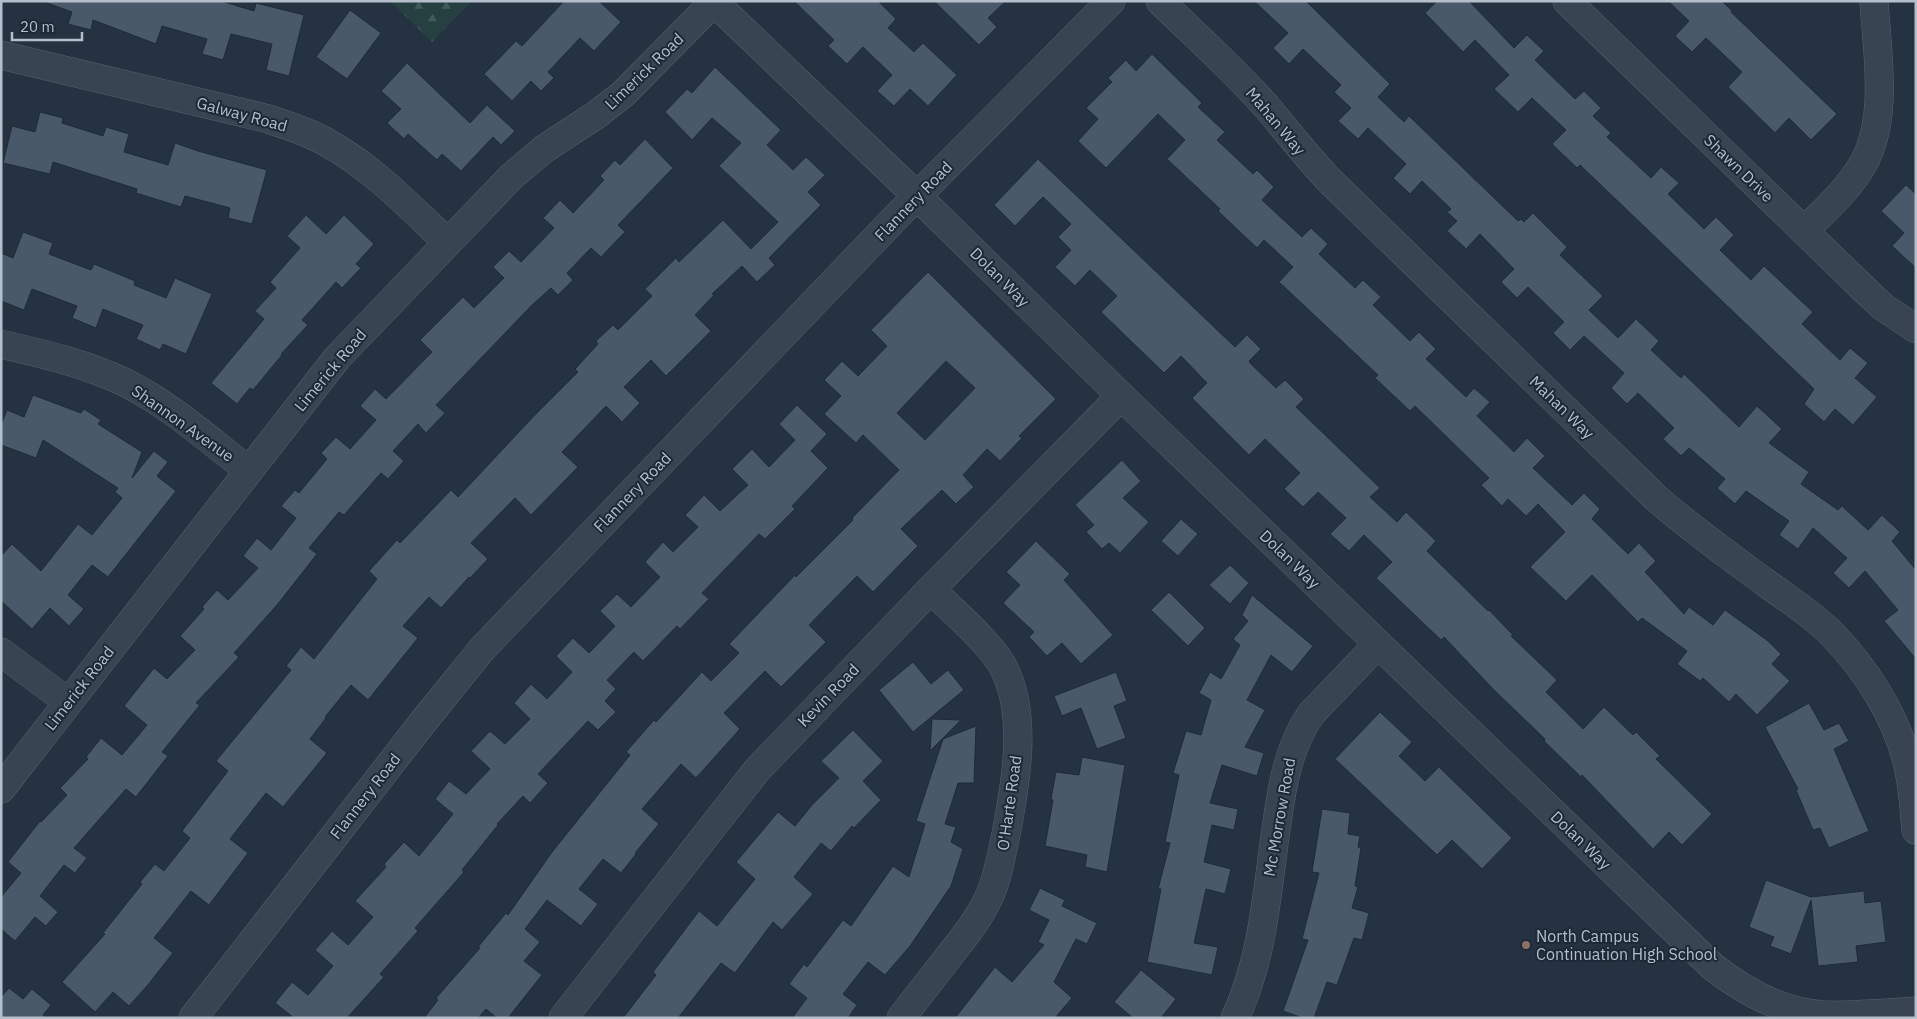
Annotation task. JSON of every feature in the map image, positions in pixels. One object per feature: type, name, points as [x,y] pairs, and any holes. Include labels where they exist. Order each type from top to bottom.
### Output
[{"type":"street","name":"Flannery Road","points":[[193,1018],[434,707],[482,649],[917,196],[1111,1]]},
{"type":"street","name":"Mahan Way","points":[[1160,1],[1242,80],[1331,182],[1655,497],[1708,540],[1812,616],[1842,645],[1864,672],[1901,741],[1910,775],[1916,830]]},
{"type":"street","name":"Shawn Drive","points":[[1567,1],[1883,306],[1916,329]]},
{"type":"street","points":[[1804,231],[1855,176],[1873,142],[1880,98],[1874,1]]},
{"type":"street","name":"Dolan Way","points":[[713,2],[917,196],[1698,954],[1727,978],[1763,998],[1803,1012],[1822,1015],[1843,1015],[1916,1011]]},
{"type":"street","name":"Limerick Road","points":[[1,789],[337,358],[447,242],[526,163],[623,94],[713,2]]},
{"type":"street","name":"Galway Road","points":[[1,55],[265,118],[295,127],[325,141],[354,159],[382,181],[447,242]]},
{"type":"street","name":"Shannon Avenue","points":[[1,344],[77,363],[127,384],[161,404],[248,470]]},
{"type":"street","name":"Kevin Road","points":[[563,1018],[752,776],[1121,396]]},
{"type":"street","name":"O'Harte Road","points":[[901,1018],[968,932],[989,898],[999,866],[1013,795],[1018,738],[1012,688],[1001,664],[987,645],[931,590]]},
{"type":"street","name":"Mc Morrow Road","points":[[1235,1018],[1251,978],[1260,935],[1281,795],[1290,753],[1310,714],[1378,644]]},
{"type":"street","points":[[1,652],[68,702]]},
{"type":"green space","points":[[390,1],[472,1],[432,42]]},
{"type":"building","points":[[48,1],[221,1],[254,11],[256,3],[304,15],[289,76],[266,70],[272,44],[231,34],[223,60],[202,54],[207,39],[162,26],[156,44],[93,20],[91,30],[68,24],[72,12],[47,3]]},
{"type":"building","points":[[564,1],[599,1],[621,22],[594,51],[580,38],[548,72],[554,78],[541,91],[531,81],[512,101],[484,74],[516,41],[522,46]]},
{"type":"building","points":[[794,1],[878,1],[896,19],[888,28],[914,52],[923,43],[957,75],[928,106],[910,89],[894,106],[877,91],[892,75],[863,47],[847,64],[828,46],[834,40]]},
{"type":"building","points":[[934,1],[1006,1],[988,18],[997,27],[979,45]]},
{"type":"building","points":[[1254,1],[1306,1],[1390,84],[1378,97],[1404,122],[1409,116],[1518,221],[1521,219],[1524,222],[1533,213],[1567,247],[1560,255],[1603,296],[1589,310],[1618,338],[1636,319],[1659,341],[1651,350],[1681,378],[1684,374],[1739,427],[1757,406],[1782,429],[1769,443],[1809,472],[1801,484],[1838,510],[1842,506],[1868,530],[1882,515],[1900,532],[1892,541],[1916,570],[1916,659],[1884,621],[1898,610],[1865,571],[1849,588],[1833,573],[1847,558],[1813,528],[1798,549],[1779,535],[1789,521],[1746,491],[1735,504],[1717,488],[1725,479],[1689,448],[1681,456],[1663,439],[1674,428],[1638,393],[1627,404],[1611,388],[1624,373],[1584,336],[1570,350],[1553,333],[1564,322],[1528,287],[1517,298],[1501,282],[1514,269],[1480,234],[1466,249],[1447,231],[1457,221],[1447,212],[1451,209],[1422,181],[1410,194],[1393,178],[1406,164],[1368,128],[1358,139],[1338,121],[1351,108],[1334,92],[1341,85],[1303,49],[1289,64],[1273,48],[1288,33]]},
{"type":"building","points":[[1437,1],[1469,1],[1514,48],[1527,35],[1544,51],[1535,60],[1575,99],[1584,91],[1601,108],[1593,116],[1611,133],[1607,137],[1651,178],[1661,167],[1679,183],[1668,194],[1704,229],[1716,217],[1734,235],[1720,250],[1751,280],[1764,266],[1813,312],[1802,324],[1840,360],[1850,348],[1868,363],[1855,378],[1877,397],[1853,425],[1835,409],[1824,422],[1804,404],[1814,389],[1580,165],[1577,168],[1552,144],[1566,130],[1532,98],[1518,112],[1494,89],[1509,75],[1475,40],[1463,52],[1425,13]]},
{"type":"building","points":[[1668,1],[1722,1],[1731,12],[1837,114],[1811,140],[1789,118],[1775,133],[1728,87],[1742,72],[1706,38],[1692,52],[1675,36],[1689,21]]},
{"type":"building","points":[[350,10],[381,33],[347,79],[316,57]]},
{"type":"building","points":[[1152,54],[1202,103],[1198,107],[1225,132],[1217,140],[1253,174],[1257,170],[1274,187],[1262,200],[1302,237],[1311,228],[1328,244],[1319,254],[1355,288],[1363,280],[1381,297],[1373,305],[1410,341],[1419,332],[1436,349],[1426,359],[1466,397],[1474,388],[1490,402],[1477,416],[1514,452],[1527,438],[1545,456],[1533,468],[1572,505],[1584,493],[1600,509],[1592,519],[1628,554],[1639,543],[1656,561],[1645,572],[1684,614],[1689,607],[1713,625],[1725,610],[1768,641],[1781,654],[1772,664],[1790,681],[1757,715],[1736,694],[1729,702],[1703,678],[1700,681],[1677,664],[1687,651],[1642,618],[1638,622],[1592,575],[1566,601],[1530,567],[1565,532],[1538,504],[1526,516],[1508,499],[1502,506],[1481,485],[1489,478],[1415,406],[1410,411],[1375,378],[1378,375],[1279,282],[1293,267],[1264,240],[1257,248],[1218,211],[1220,209],[1167,159],[1185,140],[1158,114],[1106,168],[1078,141],[1098,119],[1086,108],[1112,82],[1108,78],[1126,60],[1136,71]]},
{"type":"building","points":[[407,63],[470,123],[487,105],[515,131],[501,145],[493,137],[461,171],[442,154],[437,160],[408,134],[404,139],[387,123],[401,109],[381,91]]},
{"type":"building","points":[[715,67],[781,130],[767,145],[793,170],[806,157],[825,175],[808,192],[821,205],[769,258],[775,265],[757,282],[742,266],[712,294],[714,295],[695,315],[711,331],[666,376],[651,360],[624,387],[640,403],[622,422],[606,406],[562,452],[578,467],[531,515],[515,498],[471,543],[488,559],[441,608],[429,597],[403,626],[418,638],[368,700],[351,685],[325,717],[310,739],[327,753],[283,807],[266,793],[230,839],[248,853],[209,905],[191,891],[154,938],[173,953],[147,986],[129,1006],[113,992],[95,1012],[62,982],[105,934],[103,933],[142,884],[140,882],[155,864],[164,871],[190,838],[182,831],[228,771],[216,761],[291,670],[286,666],[301,647],[314,659],[377,579],[369,571],[397,540],[400,543],[451,490],[458,497],[578,372],[575,369],[598,344],[596,341],[613,325],[618,330],[652,296],[645,289],[676,258],[679,262],[723,220],[751,249],[778,222],[719,166],[741,143],[712,118],[692,140],[665,112],[687,89],[692,93]]},
{"type":"building","points":[[40,112],[63,118],[62,123],[103,136],[106,127],[129,134],[124,152],[168,165],[175,143],[267,170],[252,224],[228,218],[230,208],[185,196],[181,207],[136,193],[137,189],[53,162],[50,174],[3,163],[12,126],[35,132]]},
{"type":"building","points":[[645,139],[673,168],[618,225],[625,232],[601,257],[591,248],[567,273],[573,280],[558,295],[551,288],[532,305],[436,405],[445,413],[426,433],[418,424],[393,451],[404,461],[388,479],[381,473],[344,515],[339,512],[309,548],[317,554],[277,605],[234,653],[239,657],[196,703],[200,705],[162,752],[168,756],[136,797],[126,789],[74,848],[87,858],[75,873],[64,865],[40,896],[58,912],[46,926],[35,917],[15,941],[1,929],[1,897],[21,873],[8,862],[40,821],[67,795],[60,788],[88,759],[86,757],[101,738],[122,755],[147,725],[124,706],[154,668],[167,679],[195,650],[180,636],[204,609],[202,607],[217,590],[228,600],[258,568],[243,556],[257,538],[271,550],[296,518],[281,506],[295,490],[299,493],[327,459],[321,453],[336,437],[350,449],[376,420],[360,406],[375,389],[386,399],[432,352],[420,340],[463,297],[474,308],[504,278],[493,267],[509,251],[521,262],[554,228],[543,218],[560,200],[573,213],[604,180],[600,176],[615,160],[620,165]]},
{"type":"building","points":[[1038,159],[1235,347],[1247,335],[1261,349],[1249,361],[1250,363],[1276,388],[1285,380],[1304,399],[1296,407],[1380,488],[1370,497],[1397,522],[1406,512],[1436,541],[1427,551],[1489,610],[1513,635],[1511,636],[1557,680],[1546,692],[1583,729],[1604,707],[1633,735],[1636,732],[1660,756],[1656,759],[1712,814],[1682,845],[1669,832],[1653,849],[1582,775],[1581,777],[1544,741],[1545,739],[1494,690],[1444,637],[1441,640],[1376,578],[1392,562],[1364,535],[1349,551],[1330,534],[1346,518],[1318,492],[1303,507],[1284,489],[1300,473],[1265,439],[1249,455],[1192,398],[1207,383],[1181,356],[1164,373],[1101,312],[1117,296],[1090,270],[1075,286],[1055,267],[1071,250],[1058,237],[1071,224],[1043,197],[1015,226],[994,205]]},
{"type":"building","points":[[1906,185],[1916,194],[1916,268],[1892,246],[1904,233],[1881,211]]},
{"type":"building","points":[[306,215],[326,234],[344,215],[374,244],[356,264],[361,268],[342,288],[336,282],[302,320],[308,325],[281,354],[253,390],[250,388],[237,404],[211,383],[264,319],[255,311],[276,288],[270,282],[300,248],[287,236]]},
{"type":"building","points":[[23,232],[53,243],[49,254],[91,270],[94,264],[135,281],[134,285],[166,298],[175,278],[212,294],[186,354],[163,344],[160,350],[136,339],[143,325],[103,309],[96,328],[72,318],[77,306],[32,289],[24,310],[1,301],[1,253],[13,258]]},
{"type":"building","points":[[928,272],[1056,399],[1019,436],[1022,438],[1000,461],[987,449],[963,475],[974,487],[956,504],[942,490],[901,529],[918,546],[873,592],[857,576],[809,625],[826,642],[781,687],[765,671],[724,713],[740,729],[696,778],[681,764],[642,809],[659,824],[621,873],[603,859],[579,889],[598,904],[581,926],[547,900],[525,929],[540,942],[524,961],[542,975],[508,1018],[497,1018],[486,1009],[478,1018],[424,1018],[438,1000],[436,998],[480,948],[478,947],[506,913],[508,915],[552,852],[630,755],[626,752],[654,720],[656,722],[702,672],[711,681],[739,653],[729,644],[795,575],[796,577],[853,520],[852,518],[899,470],[863,435],[856,443],[824,414],[841,396],[824,380],[842,361],[858,376],[887,346],[871,330]],"holes":[[[946,361],[975,388],[925,440],[897,413]]]},
{"type":"building","points":[[33,395],[81,413],[84,409],[101,420],[98,424],[142,452],[132,478],[154,451],[168,462],[157,476],[176,491],[108,577],[92,565],[68,595],[84,609],[69,626],[50,608],[32,629],[1,601],[1,556],[12,544],[41,571],[78,524],[92,535],[122,498],[115,492],[118,488],[43,440],[36,458],[1,445],[1,425],[7,410],[24,417]]},
{"type":"building","points":[[797,405],[827,434],[811,451],[828,468],[792,506],[795,509],[765,539],[759,534],[702,593],[709,599],[680,629],[677,626],[643,661],[634,652],[607,680],[616,689],[605,701],[616,712],[598,730],[588,721],[538,774],[548,783],[530,803],[523,796],[497,824],[462,870],[464,872],[415,928],[418,931],[380,974],[384,977],[347,1018],[294,1018],[275,1003],[292,982],[308,995],[333,966],[315,950],[332,931],[348,945],[373,917],[355,901],[386,867],[384,864],[404,842],[419,856],[453,814],[435,799],[449,781],[466,794],[490,769],[471,751],[490,731],[505,744],[530,719],[514,703],[531,684],[547,699],[572,672],[556,656],[573,638],[589,653],[615,626],[600,611],[617,594],[631,607],[660,577],[645,562],[663,542],[673,552],[698,527],[685,515],[704,495],[720,511],[748,485],[732,469],[752,449],[769,467],[795,440],[779,424]]},
{"type":"building","points":[[1122,460],[1141,481],[1123,498],[1149,522],[1120,553],[1109,543],[1102,549],[1086,532],[1094,525],[1075,505]]},
{"type":"building","points":[[1181,519],[1198,534],[1178,556],[1161,541]]},
{"type":"building","points":[[1036,541],[1070,574],[1064,580],[1113,635],[1081,664],[1062,643],[1047,656],[1029,637],[1034,632],[1003,603],[1020,585],[1006,572]]},
{"type":"building","points":[[1230,565],[1249,583],[1230,604],[1209,585]]},
{"type":"building","points":[[1169,592],[1205,628],[1188,646],[1151,610]]},
{"type":"building","points":[[1252,595],[1313,646],[1292,672],[1271,655],[1247,700],[1265,710],[1245,747],[1264,753],[1257,776],[1222,765],[1210,803],[1238,809],[1234,830],[1212,825],[1204,862],[1231,869],[1225,894],[1206,889],[1194,943],[1218,947],[1212,975],[1147,962],[1161,889],[1158,889],[1170,843],[1165,842],[1179,775],[1173,773],[1186,731],[1201,735],[1211,700],[1199,693],[1210,672],[1221,679],[1240,645],[1233,639],[1248,621],[1242,615]]},
{"type":"building","points":[[913,662],[931,684],[948,670],[964,690],[913,732],[879,690]]},
{"type":"building","points":[[1116,672],[1127,701],[1114,706],[1126,738],[1097,749],[1081,708],[1062,716],[1054,696]]},
{"type":"building","points":[[1809,703],[1824,730],[1839,723],[1849,741],[1834,749],[1869,831],[1829,848],[1820,828],[1813,830],[1796,790],[1798,789],[1765,727]]},
{"type":"building","points":[[1380,712],[1412,742],[1399,756],[1425,781],[1439,767],[1512,838],[1482,869],[1452,840],[1437,855],[1335,759]]},
{"type":"building","points":[[932,719],[961,720],[930,751]]},
{"type":"building","points":[[976,726],[974,783],[958,783],[945,824],[956,827],[951,842],[963,849],[951,886],[910,946],[885,975],[868,962],[843,994],[857,1005],[848,1018],[792,1018],[807,998],[789,984],[804,964],[807,967],[843,920],[851,926],[893,866],[909,877],[925,824],[916,821],[943,739]]},
{"type":"building","points":[[853,730],[883,761],[863,781],[881,800],[854,828],[852,826],[831,851],[821,843],[794,877],[813,894],[782,930],[773,922],[735,973],[721,963],[678,1018],[623,1018],[656,975],[653,972],[699,911],[717,926],[755,879],[736,862],[778,812],[795,826],[812,805],[839,778],[821,761]]},
{"type":"building","points":[[1082,757],[1125,765],[1107,872],[1085,867],[1087,855],[1045,846],[1056,772],[1079,775]]},
{"type":"building","points":[[1322,809],[1350,813],[1348,834],[1360,836],[1358,847],[1361,848],[1355,886],[1358,887],[1352,908],[1369,913],[1362,940],[1354,938],[1337,985],[1327,982],[1314,1018],[1303,1018],[1283,1011],[1308,940],[1302,939],[1319,873],[1312,872]]},
{"type":"building","points":[[1766,880],[1811,897],[1864,891],[1865,903],[1881,901],[1886,942],[1856,946],[1858,962],[1818,966],[1811,900],[1791,954],[1770,946],[1774,937],[1749,927]]},
{"type":"building","points":[[1040,888],[1065,900],[1062,906],[1097,923],[1087,944],[1076,939],[1054,982],[1072,998],[1055,1018],[955,1018],[995,967],[1012,982],[1044,945],[1038,942],[1049,920],[1029,910]]},
{"type":"building","points":[[1141,970],[1176,999],[1161,1018],[1133,1018],[1114,1002]]},
{"type":"building","points":[[9,988],[23,999],[32,989],[51,1005],[43,1015],[46,1018],[1,1018],[1,997]]},
{"type":"place","name":"North Campus Continuation High School","points":[[1526,945]]}]
